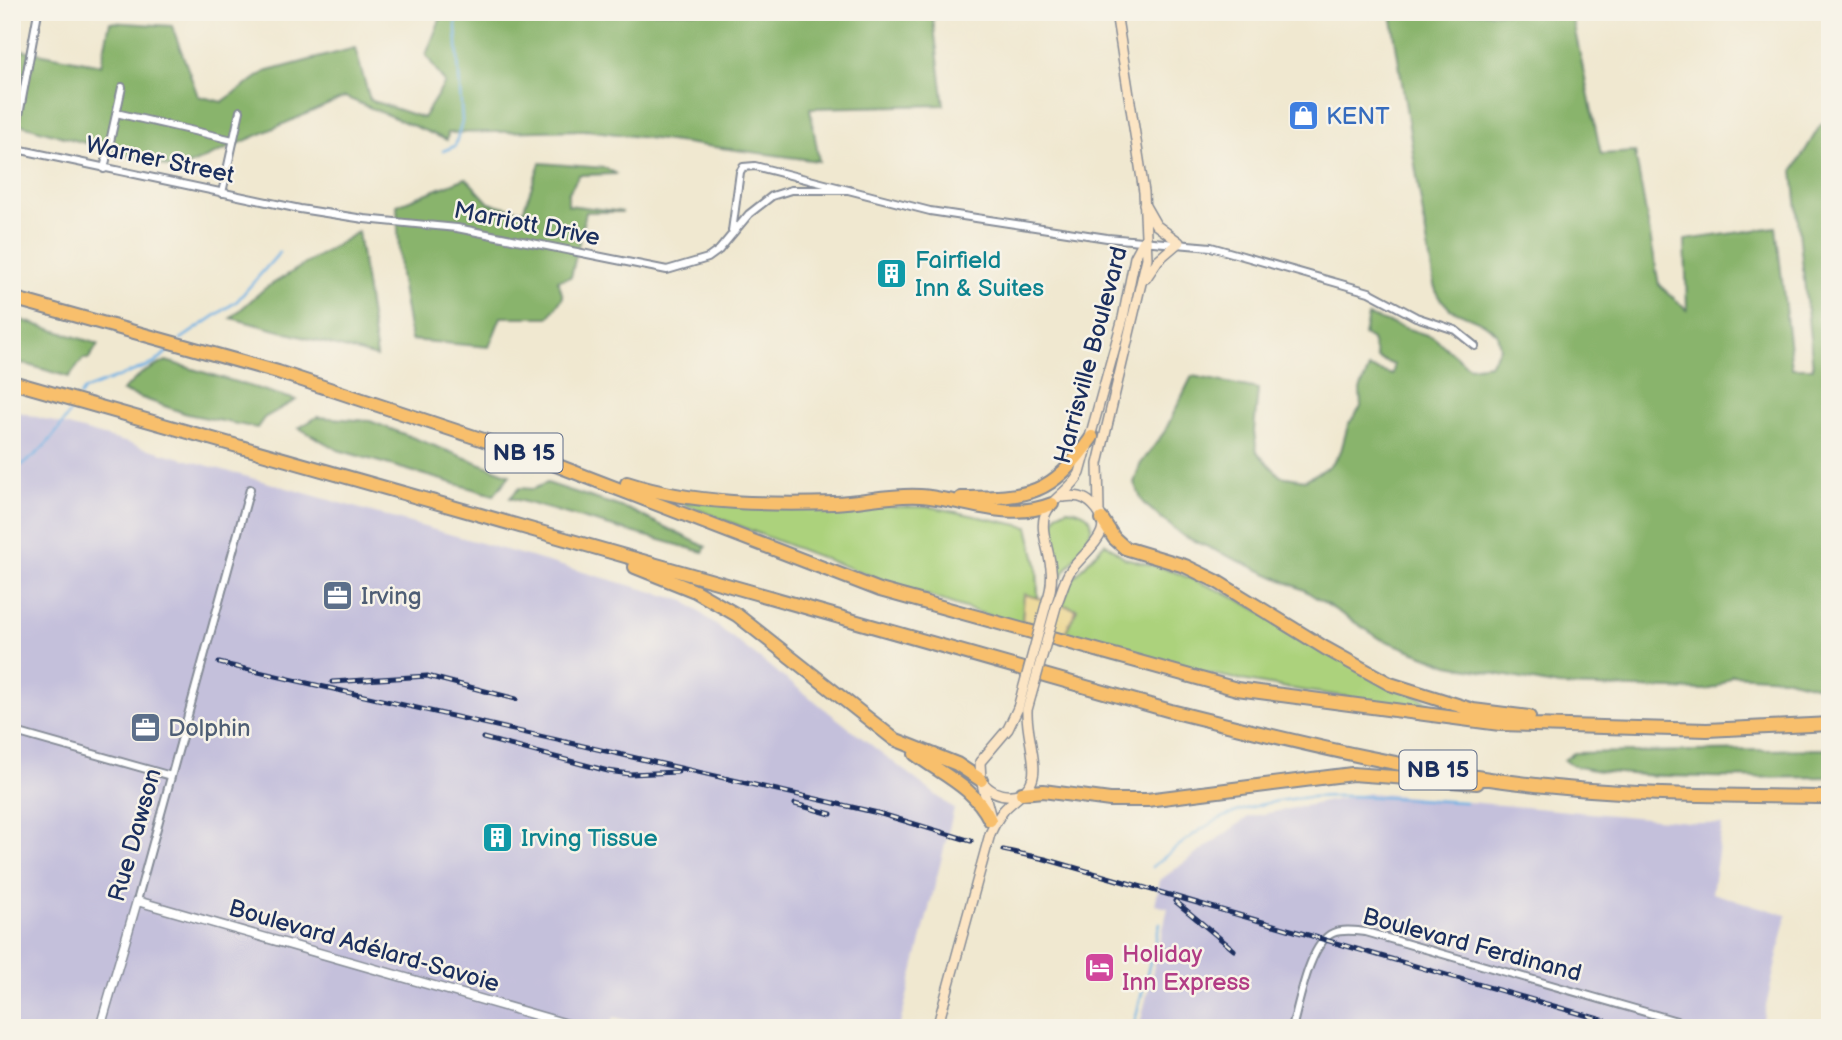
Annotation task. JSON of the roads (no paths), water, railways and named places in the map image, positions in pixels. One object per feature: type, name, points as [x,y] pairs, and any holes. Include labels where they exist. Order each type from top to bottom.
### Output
[{"type":"highway","name":"NB 15","points":[[12,298],[278,372],[535,457],[880,590],[1237,689],[1500,724],[1648,729],[1770,729],[1830,724]]},
{"type":"highway","name":"NB 15","points":[[12,382],[1184,715],[1352,757],[1553,787],[1661,796],[1830,797]]},
{"type":"highway","points":[[535,457],[647,489],[722,501],[836,503],[883,497],[1018,497],[1038,490],[1057,477],[1091,437]]},
{"type":"highway","points":[[940,498],[1013,512],[1055,502]]},
{"type":"highway","points":[[1100,515],[1114,538],[1125,548],[1185,566],[1216,581],[1325,648],[1405,690],[1497,715],[1648,729]]},
{"type":"highway","points":[[495,519],[660,576],[708,597],[758,629],[894,739],[968,788],[981,801],[990,827]]},
{"type":"highway","points":[[894,739],[957,764],[981,780]]},
{"type":"highway","points":[[1022,793],[1043,791],[1110,800],[1147,800],[1352,774],[1553,787]]},
{"type":"main road","points":[[1116,12],[1144,202],[1144,240]]},
{"type":"main road","points":[[1142,286],[1158,260],[1179,242],[1156,225],[1144,202]]},
{"type":"main road","name":"Harrisville Boulevard","points":[[1052,602],[1070,572],[1101,537],[1098,464],[1142,286],[1147,258],[1144,240]]},
{"type":"main road","name":"Harrisville Boulevard","points":[[1023,709],[1052,602],[1052,566],[1043,522],[1055,502],[1076,482],[1091,437],[1131,284],[1135,257],[1144,240]]},
{"type":"main road","name":"Harrisville Boulevard","points":[[1055,502],[1078,496],[1100,515]]},
{"type":"main road","points":[[937,1028],[990,827],[990,806],[981,780],[980,762],[1023,709]]},
{"type":"main road","points":[[990,827],[1030,786],[1034,769],[1023,709]]},
{"type":"main road","points":[[981,780],[996,794],[1005,796],[1022,793]]},
{"type":"street","points":[[13,148],[37,12]]},
{"type":"street","points":[[151,12],[176,12]]},
{"type":"street","points":[[104,169],[122,87]]},
{"type":"street","points":[[222,193],[240,111]]},
{"type":"street","points":[[116,113],[233,141]]},
{"type":"street","name":"Warner Street","points":[[13,148],[300,209]]},
{"type":"street","name":"Marriott Drive","points":[[732,230],[737,181],[743,167],[755,166],[930,211],[999,223],[1211,247],[1369,292],[1423,320],[1455,330],[1475,346]]},
{"type":"street","name":"Marriott Drive","points":[[300,209],[364,219],[457,228],[667,270],[708,258],[719,250],[732,230],[772,196],[791,190],[849,190]]},
{"type":"street","name":"Rue Dawson","points":[[100,1028],[250,489]]},
{"type":"street","points":[[12,731],[172,776]]},
{"type":"street","name":"Boulevard Adélard-Savoie","points":[[136,901],[581,1028]]},
{"type":"street","name":"Boulevard Ferdinand","points":[[1292,1028],[1307,974],[1323,941],[1332,933],[1350,931],[1366,932],[1702,1028]]},
{"type":"waterway","points":[[443,151],[455,146],[462,121],[455,12]]},
{"type":"waterway","points":[[181,339],[237,301],[280,252]]},
{"type":"waterway","points":[[80,396],[84,390],[155,363],[171,348]]},
{"type":"waterway","points":[[12,471],[32,458],[48,442],[74,405]]},
{"type":"waterway","points":[[1152,867],[1212,823],[1241,810],[1272,802],[1336,796],[1465,802]]},
{"type":"waterway","points":[[1133,1028],[1160,923]]},
{"type":"railway","points":[[219,663],[878,813],[971,841]]},
{"type":"railway","points":[[332,682],[427,676],[516,699]]},
{"type":"railway","points":[[483,738],[608,771],[630,774],[678,772]]},
{"type":"railway","points":[[795,804],[831,814]]},
{"type":"railway","points":[[1003,850],[1045,859],[1630,1028]]},
{"type":"railway","points":[[1175,901],[1234,950]]},
{"type":"place","name":"KENT","points":[[1303,116]]},
{"type":"place","name":"Fairfield Inn & Suites","points":[[892,274]]},
{"type":"place","name":"Irving","points":[[338,596]]},
{"type":"place","name":"Dolphin","points":[[145,728]]},
{"type":"place","name":"Irving Tissue","points":[[498,838]]},
{"type":"place","name":"Holiday Inn Express","points":[[1099,968]]}]
